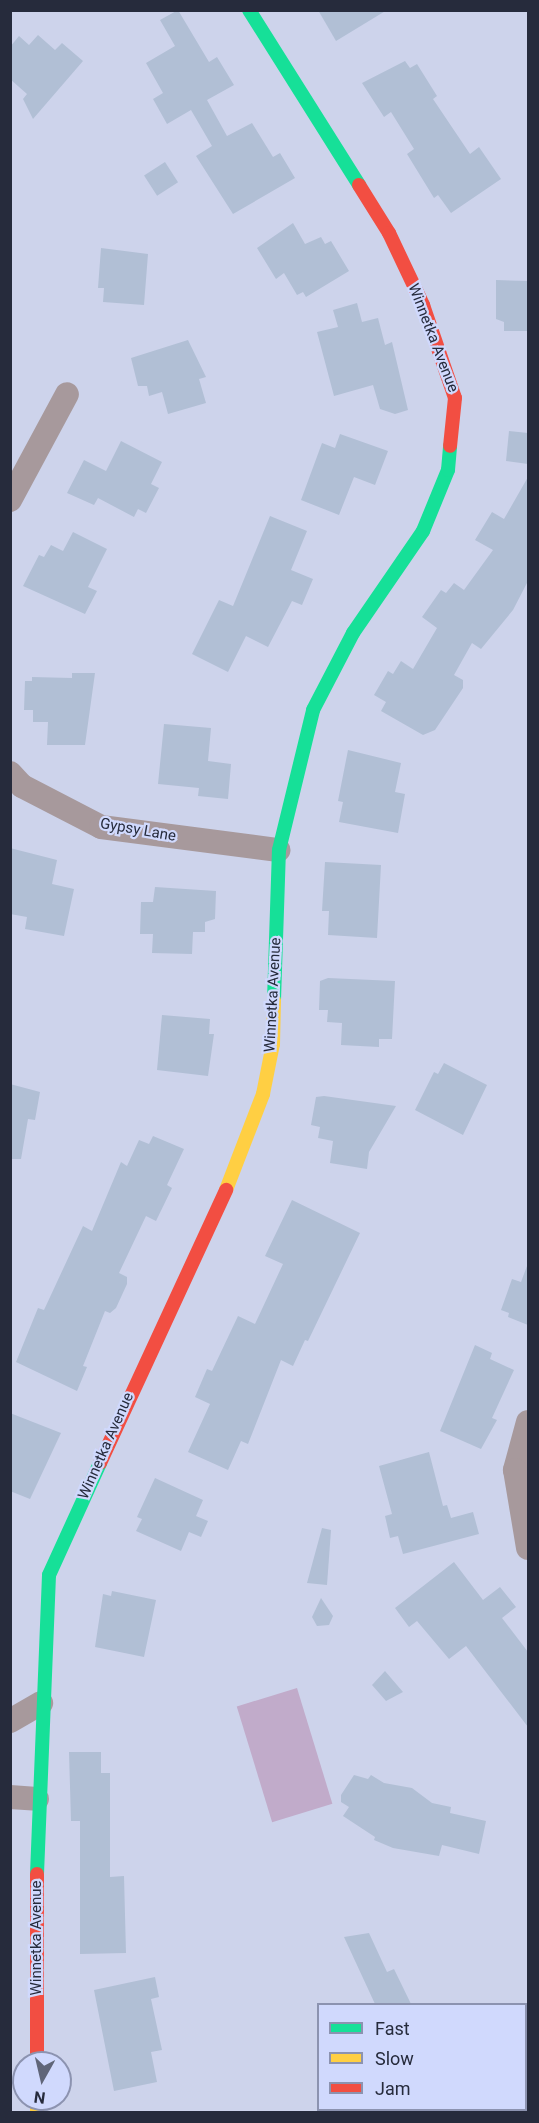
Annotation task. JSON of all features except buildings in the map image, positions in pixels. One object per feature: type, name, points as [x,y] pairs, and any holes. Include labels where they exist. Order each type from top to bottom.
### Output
[{"type":"main road","name":"Winnetka Avenue","points":[[37,2051],[37,1799],[21,1711],[49,1575],[233,1174],[263,1094],[273,1044],[279,850],[313,710],[353,633],[423,531],[448,470],[455,398],[423,306],[389,233],[249,10]]},
{"type":"street","points":[[10,501],[67,394]]},
{"type":"street","name":"Gypsy Lane","points":[[10,773],[22,786],[101,827],[279,850]]},
{"type":"street","points":[[528,1422],[515,1470],[528,1548]]},
{"type":"street","points":[[10,1797],[37,1799]]},
{"type":"shaded area","points":[[297,1688],[332,1804],[272,1822],[237,1706]]},
{"type":"traffic: fast","points":[[249,10],[359,185]]},
{"type":"traffic: fast","points":[[274,1000],[279,850],[313,710],[353,633],[423,531],[448,470],[450,446]]},
{"type":"traffic: fast","points":[[37,1874],[49,1575],[100,1463]]},
{"type":"traffic: slow","points":[[226,1190],[263,1094],[273,1044],[274,1000]]},
{"type":"traffic: jam","points":[[359,185],[389,233],[423,305],[455,398],[450,446]]},
{"type":"traffic: jam","points":[[100,1463],[226,1190]]},
{"type":"traffic: jam","points":[[37,1874],[37,2051]]}]
